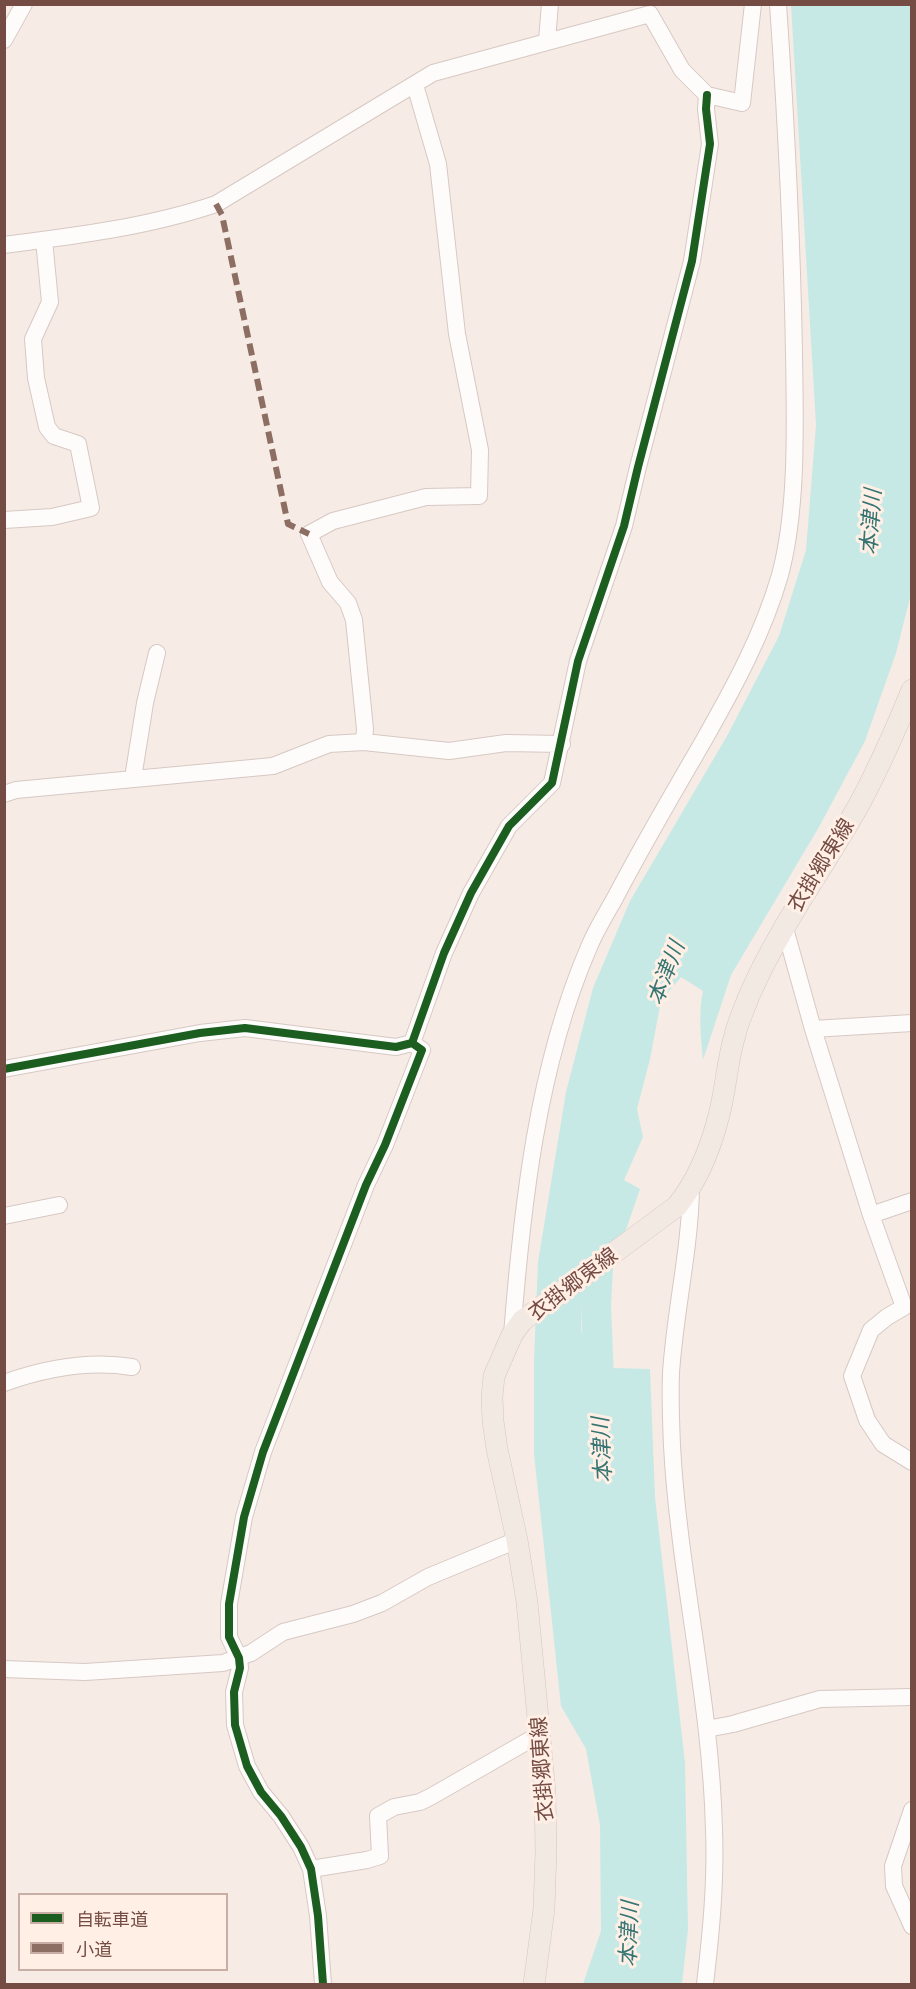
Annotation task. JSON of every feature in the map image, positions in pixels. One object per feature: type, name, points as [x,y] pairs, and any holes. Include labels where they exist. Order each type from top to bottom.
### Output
[{"type":"main road","name":"衣掛郷東線","points":[[534,1984],[544,1908],[545,1792],[527,1602],[493,1421],[494,1376],[517,1328],[677,1206],[691,1188],[707,1153],[719,1115],[735,1033],[771,949],[856,809],[891,742],[912,690]]},
{"type":"street","points":[[4,40],[24,4]]},
{"type":"street","points":[[547,40],[550,4]]},
{"type":"street","points":[[4,245],[96,233],[191,213],[216,204],[433,73],[547,40],[650,14],[682,70],[707,95],[742,103],[753,4]]},
{"type":"street","points":[[517,1328],[523,1232],[542,1094],[563,1017],[589,946],[736,683],[761,629],[780,574],[790,513],[795,426],[793,278],[778,4]]},
{"type":"street","points":[[364,742],[366,729],[354,620],[348,603],[330,582],[309,534],[333,521],[426,497],[479,496],[480,450],[457,334],[438,164],[415,85]]},
{"type":"street","points":[[412,1043],[444,953],[471,893],[509,826],[552,783],[578,661],[624,526],[692,261],[710,144],[706,109],[707,95]]},
{"type":"street","points":[[4,520],[52,517],[92,508],[78,444],[54,436],[47,428],[36,378],[33,339],[50,302],[44,240]]},
{"type":"street","points":[[133,778],[145,703],[157,653]]},
{"type":"street","points":[[4,794],[16,790],[273,766],[329,744],[364,742],[449,751],[506,743],[562,744]]},
{"type":"street","points":[[784,925],[813,1029],[871,1215],[908,1309],[887,1317],[871,1330],[852,1376],[867,1420],[883,1444],[912,1462]]},
{"type":"street","points":[[813,1029],[912,1023]]},
{"type":"street","points":[[4,1069],[200,1033],[245,1028],[396,1047],[412,1043],[422,1050],[385,1145],[366,1185],[267,1440],[244,1517],[229,1604],[229,1637],[239,1658],[240,1668],[234,1692],[236,1725],[247,1766],[261,1792],[281,1816],[301,1847],[311,1869],[318,1916],[323,1984]]},
{"type":"street","points":[[691,1188],[690,1229],[676,1321],[671,1374],[672,1446],[678,1512],[707,1729],[714,1830],[714,1905],[705,1984]]},
{"type":"street","points":[[871,1215],[912,1201]]},
{"type":"street","points":[[4,1216],[59,1205]]},
{"type":"street","points":[[4,1383],[36,1372],[62,1367],[111,1364],[132,1367]]},
{"type":"street","points":[[4,1669],[85,1672],[223,1663],[251,1653],[283,1632],[353,1614],[382,1603],[428,1577],[517,1540]]},
{"type":"street","points":[[707,1729],[733,1724],[820,1699],[912,1697]]},
{"type":"street","points":[[311,1869],[380,1856],[378,1816],[394,1807],[420,1802],[432,1796],[540,1734]]},
{"type":"street","points":[[912,1810],[893,1866],[894,1886],[912,1926]]},
{"type":"water","points":[[791,5],[911,5],[912,590],[896,653],[865,741],[819,827],[731,975],[703,1060],[700,1017],[703,991],[681,977],[661,1001],[650,1059],[637,1109],[643,1137],[624,1180],[640,1189],[606,1288],[581,1302],[581,1330],[592,1361],[612,1368],[650,1369],[655,1497],[685,1763],[688,1929],[682,1984],[583,1984],[601,1931],[600,1825],[586,1749],[561,1706],[534,1454],[534,1360],[538,1262],[566,1092],[593,988],[630,901],[727,736],[779,636],[806,550],[816,425]]},
{"type":"waterway","name":"本津川","points":[[599,1251],[596,1305],[600,1404]]},
{"type":"marked path","points":[[216,204],[222,215],[288,524],[309,534]]},
{"type":"cycle path","points":[[4,1069],[200,1033],[245,1028],[396,1047],[412,1043],[444,953],[471,893],[509,826],[552,783],[578,661],[624,526],[692,261],[710,144],[706,109],[707,95]]},
{"type":"cycle path","points":[[323,1984],[318,1916],[311,1869],[301,1847],[281,1816],[261,1792],[247,1766],[235,1725],[234,1692],[240,1668],[239,1658],[229,1637],[229,1604],[244,1517],[263,1452],[366,1185],[385,1145],[422,1050],[412,1043]]}]
